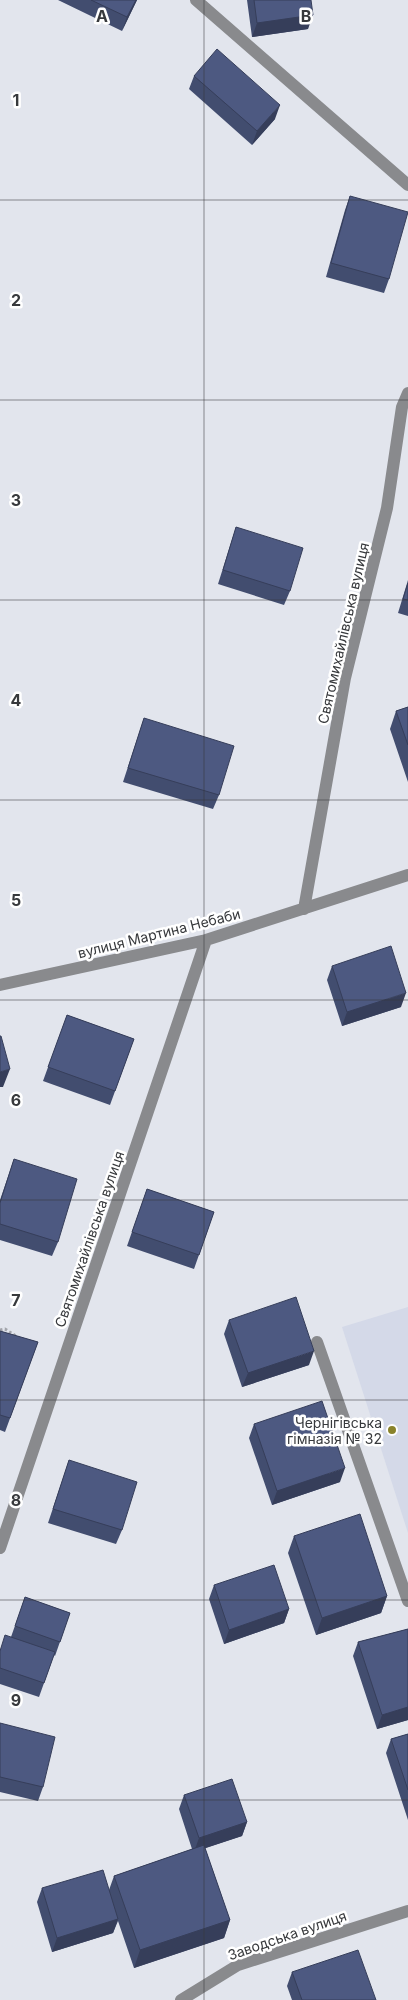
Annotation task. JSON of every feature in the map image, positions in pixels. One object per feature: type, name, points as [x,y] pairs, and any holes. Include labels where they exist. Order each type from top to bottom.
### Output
[{"type":"street","points":[[196,0],[408,185]]},
{"type":"street","name":"Святомихайлівська вулиця","points":[[304,909],[345,678],[387,508],[402,407],[408,393]]},
{"type":"street","name":"вулиця Мартина Небаби","points":[[0,985],[206,940],[408,875]]},
{"type":"street","name":"Святомихайлівська вулиця","points":[[0,1548],[206,940]]},
{"type":"street","points":[[317,1342],[408,1601]]},
{"type":"street","name":"Заводська вулиця","points":[[181,2000],[238,1965],[408,1911]]},
{"type":"path","points":[[0,1330],[5,1328],[22,1339]]},
{"type":"shaded area","name":"Чернігівська гімназія № 32","points":[[408,1307],[408,1533],[342,1327]]},
{"type":"building","points":[[91,0],[136,0],[127,17]]},
{"type":"building","points":[[254,0],[311,0],[313,15],[257,23]]},
{"type":"building","points":[[217,49],[280,105],[257,131],[194,76]]},
{"type":"building","points":[[350,196],[408,212],[389,279],[331,263]]},
{"type":"building","points":[[236,527],[303,548],[290,591],[223,570]]},
{"type":"building","points":[[408,583],[408,600],[403,599]]},
{"type":"building","points":[[408,707],[408,745],[396,711]]},
{"type":"building","points":[[144,718],[234,746],[219,795],[128,768]]},
{"type":"building","points":[[391,946],[406,993],[347,1012],[332,966]]},
{"type":"building","points":[[67,1015],[134,1039],[115,1091],[48,1067]]},
{"type":"building","points":[[0,1036],[10,1069],[0,1072]]},
{"type":"building","points":[[14,1159],[77,1179],[58,1242],[0,1224],[0,1203]]},
{"type":"building","points":[[147,1189],[214,1212],[199,1255],[132,1232]]},
{"type":"building","points":[[296,1297],[314,1351],[248,1373],[229,1320]]},
{"type":"building","points":[[0,1331],[38,1342],[10,1418],[0,1415]]},
{"type":"building","points":[[322,1401],[345,1468],[277,1491],[254,1424]]},
{"type":"building","points":[[69,1460],[137,1482],[122,1530],[53,1509]]},
{"type":"building","points":[[360,1514],[387,1596],[322,1618],[294,1536]]},
{"type":"building","points":[[274,1565],[289,1609],[229,1630],[214,1585]]},
{"type":"building","points":[[25,1597],[70,1613],[60,1642],[15,1626]]},
{"type":"building","points":[[408,1629],[408,1707],[382,1715],[358,1642]]},
{"type":"building","points":[[5,1635],[55,1652],[44,1683],[0,1668],[0,1651]]},
{"type":"building","points":[[0,1723],[55,1737],[43,1787],[0,1777]]},
{"type":"building","points":[[408,1734],[408,1790],[391,1739]]},
{"type":"building","points":[[232,1779],[247,1822],[199,1838],[184,1795]]},
{"type":"building","points":[[204,1845],[230,1920],[140,1950],[114,1876]]},
{"type":"building","points":[[103,1870],[118,1919],[57,1938],[42,1888]]},
{"type":"building","points":[[358,1950],[376,2000],[302,2000],[292,1972]]},
{"type":"place","name":"Чернігівська гімназія № 32","points":[[392,1430]]}]
